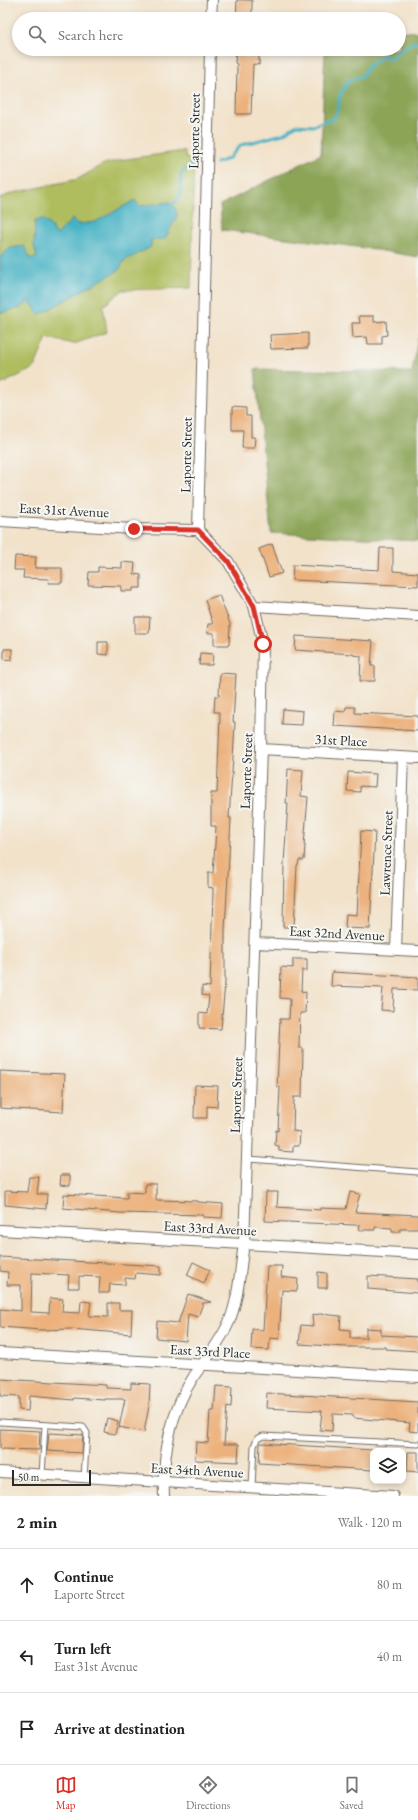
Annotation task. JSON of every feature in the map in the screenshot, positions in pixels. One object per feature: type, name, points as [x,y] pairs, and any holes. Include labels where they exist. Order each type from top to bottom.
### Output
[{"type":"street","points":[[211,12],[212,0]]},
{"type":"street","name":"Laporte Street","points":[[164,1496],[163,1482],[167,1445],[173,1422],[185,1392],[229,1322],[236,1292],[244,1244],[255,943],[263,644],[254,606],[228,561],[198,530],[210,56]]},
{"type":"street","name":"East 31st Avenue","points":[[0,521],[134,529],[198,530]]},
{"type":"street","points":[[254,606],[418,616]]},
{"type":"street","name":"31st Place","points":[[261,749],[418,758]]},
{"type":"street","name":"Lawrence Street","points":[[396,950],[403,758]]},
{"type":"street","name":"East 32nd Avenue","points":[[255,943],[418,951]]},
{"type":"street","name":"East 33rd Avenue","points":[[0,1230],[418,1254]]},
{"type":"street","name":"East 33rd Place","points":[[0,1353],[418,1377]]},
{"type":"street","name":"East 34th Avenue","points":[[0,1472],[393,1496]]},
{"type":"lane","points":[[248,1159],[418,1172]]},
{"type":"lane","points":[[0,1422],[83,1427],[88,1433],[84,1477]]},
{"type":"lane","points":[[42,1475],[45,1425]]},
{"type":"lane","points":[[252,1487],[254,1446],[257,1439],[263,1436],[418,1444]]},
{"type":"green space","points":[[406,31],[418,32],[418,257],[365,248],[222,230],[220,205],[321,154],[325,56],[406,56]]},
{"type":"green space","points":[[184,151],[186,158],[194,162],[191,288],[123,290],[103,306],[107,332],[74,344],[47,338],[34,368],[0,385],[0,198],[13,193],[78,179],[104,164],[126,159]]},
{"type":"green space","points":[[418,338],[418,541],[271,533],[255,369],[412,372]]},
{"type":"water","points":[[135,200],[139,206],[170,202],[176,209],[177,216],[165,239],[151,240],[151,247],[124,261],[119,270],[39,315],[30,301],[21,308],[0,313],[0,257],[10,248],[24,246],[31,259],[37,257],[34,246],[35,221],[43,219],[51,226],[57,235],[72,219],[78,224],[95,222]]},
{"type":"building","points":[[237,0],[252,0],[252,12],[236,12]]},
{"type":"building","points":[[236,56],[259,56],[259,65],[253,64],[251,114],[236,114],[237,64],[235,63]]},
{"type":"building","points":[[359,316],[374,316],[374,322],[386,321],[387,335],[382,336],[382,344],[368,344],[367,337],[353,338],[352,323],[360,323]]},
{"type":"building","points":[[308,333],[308,348],[271,349],[270,335]]},
{"type":"building","points":[[232,407],[246,408],[246,416],[251,416],[251,437],[255,437],[254,448],[242,448],[243,430],[232,430]]},
{"type":"building","points":[[272,544],[282,573],[269,577],[259,549]]},
{"type":"building","points":[[380,548],[393,548],[393,571],[418,573],[418,586],[292,580],[293,565],[379,570]]},
{"type":"building","points":[[15,556],[36,557],[35,568],[62,568],[62,583],[48,583],[49,579],[23,578],[24,570],[14,570]]},
{"type":"building","points":[[122,562],[135,563],[134,574],[141,575],[141,588],[133,588],[133,591],[121,591],[121,586],[88,585],[89,572],[98,572],[98,567],[122,568]]},
{"type":"building","points":[[219,595],[230,624],[229,645],[214,645],[214,633],[207,633],[208,624],[213,624],[205,600]]},
{"type":"building","points":[[135,617],[150,617],[149,633],[135,633]]},
{"type":"building","points":[[296,636],[373,641],[371,666],[375,666],[375,681],[360,681],[361,656],[353,654],[295,650]]},
{"type":"building","points":[[98,642],[108,642],[108,655],[98,654]]},
{"type":"building","points":[[4,649],[12,649],[12,660],[4,659]]},
{"type":"building","points":[[200,653],[213,654],[212,665],[199,665]]},
{"type":"building","points":[[220,673],[236,674],[233,722],[235,722],[229,818],[231,818],[225,929],[225,983],[221,1029],[199,1028],[199,1013],[207,1014],[209,996],[202,995],[202,986],[210,987],[213,888],[208,887],[208,873],[213,873],[215,844],[216,826],[211,826],[211,793],[217,793],[220,717],[219,712],[214,712],[215,696],[219,696]]},
{"type":"building","points":[[346,707],[355,707],[355,713],[418,716],[418,731],[334,726],[335,711],[345,712]]},
{"type":"building","points":[[283,709],[303,711],[302,725],[282,724]]},
{"type":"building","points":[[288,769],[303,770],[301,796],[308,797],[304,860],[299,860],[297,865],[294,927],[283,927]]},
{"type":"building","points":[[348,772],[376,774],[375,787],[360,786],[360,792],[347,791]]},
{"type":"building","points":[[361,831],[375,832],[370,929],[345,928],[346,914],[357,915]]},
{"type":"building","points":[[293,959],[307,959],[307,971],[302,970],[301,991],[306,992],[305,1013],[300,1013],[299,1048],[303,1048],[302,1097],[294,1097],[293,1131],[300,1132],[299,1146],[293,1146],[293,1152],[279,1151],[279,1146],[275,1145],[276,1130],[278,1131],[280,1087],[277,1087],[280,1019],[289,1019],[290,999],[280,998],[281,967],[293,968]]},
{"type":"building","points":[[332,972],[418,977],[418,990],[394,989],[393,1011],[381,1010],[383,988],[331,986]]},
{"type":"building","points":[[0,1071],[65,1074],[63,1112],[0,1108]]},
{"type":"building","points":[[195,1085],[218,1086],[217,1107],[207,1106],[207,1118],[194,1118]]},
{"type":"building","points":[[61,1175],[70,1175],[70,1186],[60,1185]]},
{"type":"building","points":[[29,1177],[39,1177],[37,1194],[47,1194],[46,1209],[5,1205],[5,1191],[27,1192]]},
{"type":"building","points":[[145,1184],[156,1184],[156,1200],[198,1201],[223,1204],[222,1218],[203,1217],[203,1215],[120,1213],[63,1208],[64,1194],[127,1198],[127,1192],[145,1193]]},
{"type":"building","points":[[266,1192],[278,1192],[277,1207],[320,1210],[320,1208],[346,1209],[350,1192],[360,1194],[355,1212],[418,1215],[418,1229],[400,1229],[400,1232],[392,1232],[392,1228],[375,1227],[375,1230],[359,1230],[360,1225],[265,1221]]},
{"type":"building","points":[[0,1257],[161,1266],[161,1275],[136,1273],[135,1279],[125,1278],[125,1285],[110,1284],[109,1293],[99,1293],[100,1277],[79,1276],[79,1288],[68,1288],[69,1275],[32,1273],[31,1312],[49,1313],[50,1298],[63,1299],[62,1312],[80,1313],[81,1301],[91,1302],[89,1316],[108,1317],[108,1303],[119,1303],[119,1310],[132,1310],[131,1334],[71,1329],[42,1330],[0,1327],[0,1309],[21,1311],[21,1285],[7,1285],[8,1272],[0,1271]]},
{"type":"building","points":[[193,1262],[210,1270],[204,1283],[187,1275]]},
{"type":"building","points":[[267,1266],[282,1266],[281,1277],[298,1279],[297,1291],[282,1290],[279,1339],[270,1338],[269,1350],[251,1349],[252,1329],[263,1330]]},
{"type":"building","points":[[318,1272],[327,1273],[327,1288],[318,1288]]},
{"type":"building","points":[[368,1276],[418,1279],[418,1293],[368,1289]]},
{"type":"building","points":[[188,1294],[211,1302],[203,1303],[198,1317],[188,1314],[186,1341],[156,1338],[157,1321],[178,1323]]},
{"type":"building","points":[[320,1314],[341,1316],[340,1329],[350,1330],[350,1338],[366,1338],[366,1328],[381,1329],[381,1335],[418,1337],[418,1351],[385,1349],[385,1347],[346,1347],[299,1344],[301,1325],[313,1326],[312,1315]]},
{"type":"building","points":[[0,1379],[106,1385],[106,1388],[131,1389],[131,1383],[150,1384],[149,1406],[144,1432],[119,1427],[125,1399],[105,1400],[74,1398],[74,1400],[29,1396],[28,1411],[19,1410],[19,1397],[0,1396]]},
{"type":"building","points":[[216,1386],[232,1387],[231,1407],[227,1406],[224,1444],[239,1444],[238,1462],[195,1460],[196,1442],[208,1443],[210,1411],[214,1411]]},
{"type":"building","points":[[267,1393],[418,1402],[418,1432],[409,1431],[410,1423],[353,1418],[353,1415],[333,1414],[332,1431],[320,1430],[322,1411],[266,1408]]},
{"type":"building","points":[[107,1418],[118,1421],[115,1434],[104,1432]]},
{"type":"building","points":[[0,1429],[40,1431],[39,1450],[0,1449]]},
{"type":"building","points":[[49,1433],[83,1435],[82,1453],[47,1451]]},
{"type":"building","points":[[260,1443],[370,1450],[370,1470],[259,1463]]},
{"type":"building","points":[[408,1452],[418,1452],[418,1472],[407,1471]]},
{"type":"waterway","points":[[406,47],[411,43],[418,41]]},
{"type":"waterway","points":[[216,163],[228,159],[241,145],[283,134],[297,125],[313,126],[323,121],[333,120],[340,103],[339,97],[349,80],[362,77],[367,67],[383,56]]},
{"type":"waterway","points":[[383,56],[393,59],[394,56]]},
{"type":"waterway","points":[[172,205],[180,197],[181,173],[196,161]]},
{"type":"route","points":[[134,529],[198,530],[228,561],[254,606],[263,644]]}]
